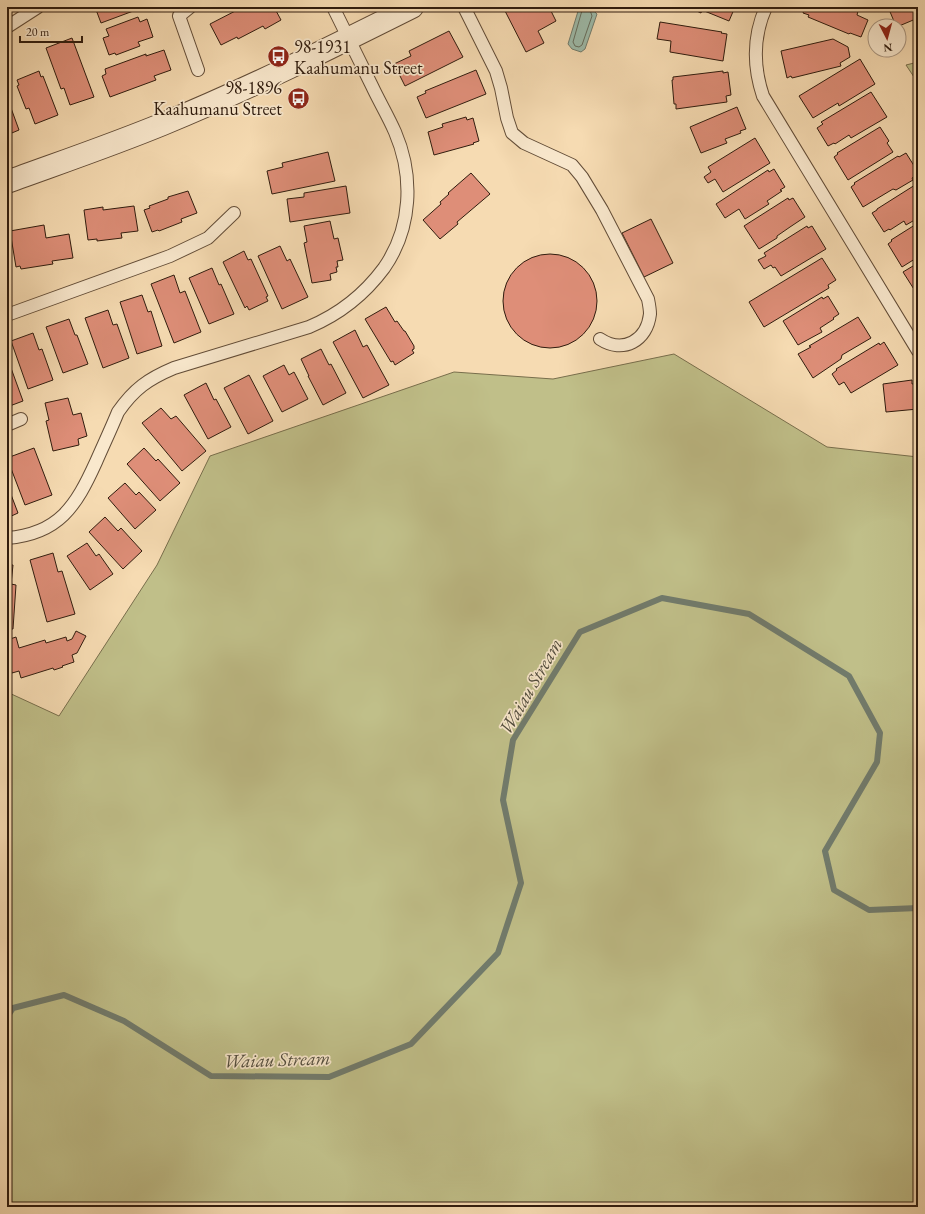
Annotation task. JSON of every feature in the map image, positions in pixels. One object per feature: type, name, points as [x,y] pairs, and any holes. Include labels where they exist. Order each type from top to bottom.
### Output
[{"type":"street","points":[[7,182],[162,124],[263,80],[412,7]]},
{"type":"lane","points":[[7,27],[38,7]]},
{"type":"lane","points":[[190,7],[177,12],[198,70]]},
{"type":"lane","points":[[7,538],[34,534],[61,519],[83,490],[118,412],[126,401],[145,382],[156,375],[174,368],[309,327],[324,320],[348,306],[369,287],[391,258],[404,226],[408,190],[406,168],[395,132],[332,7]]},
{"type":"lane","points":[[464,7],[496,71],[502,88],[507,118],[512,133],[524,143],[572,165],[576,169],[602,210],[648,299],[650,313],[648,324],[642,334],[635,341],[624,346],[614,346],[600,339]]},
{"type":"lane","points":[[766,7],[758,29],[755,48],[758,81],[763,96],[918,351]]},
{"type":"lane","points":[[7,315],[170,256],[208,238],[234,213]]},
{"type":"lane","points":[[7,424],[21,419]]},
{"type":"shaded area","points":[[918,62],[918,83],[906,65]]},
{"type":"shaded area","points":[[674,354],[827,447],[918,457],[918,1207],[7,1207],[7,692],[59,716],[157,565],[210,456],[454,372],[553,379]]},
{"type":"water","points":[[579,8],[590,8],[597,14],[585,49],[581,52],[572,49],[568,44]]},
{"type":"building","points":[[95,7],[144,7],[101,23]]},
{"type":"building","points":[[243,7],[274,7],[281,20],[265,29],[263,26],[238,39],[237,37],[221,45],[210,24]]},
{"type":"building","points":[[503,7],[549,7],[556,21],[538,31],[544,43],[526,52]]},
{"type":"building","points":[[688,7],[735,7],[729,21],[702,10],[701,13]]},
{"type":"building","points":[[805,7],[859,7],[857,15],[867,20],[867,22],[861,37],[850,33],[849,34],[808,17],[809,15],[803,13]]},
{"type":"building","points":[[888,7],[918,7],[918,18],[907,23],[907,18],[893,18]]},
{"type":"building","points":[[138,17],[140,22],[147,19],[153,37],[138,42],[140,46],[116,55],[115,53],[109,55],[103,38],[109,36],[106,29]]},
{"type":"building","points":[[660,22],[727,34],[723,61],[670,52],[671,41],[657,39]]},
{"type":"building","points":[[449,31],[463,57],[405,86],[394,64],[411,56],[409,51]]},
{"type":"building","points":[[72,38],[94,97],[70,105],[64,88],[61,89],[46,48]]},
{"type":"building","points":[[833,39],[848,47],[850,57],[840,63],[841,66],[787,78],[781,51]]},
{"type":"building","points":[[164,50],[171,70],[154,76],[156,80],[110,97],[102,76],[106,74],[105,69],[146,54],[146,56]]},
{"type":"building","points":[[860,59],[875,84],[839,106],[838,103],[813,118],[799,96]]},
{"type":"building","points":[[476,70],[486,94],[426,118],[417,97],[426,93],[425,91]]},
{"type":"building","points":[[39,71],[41,77],[43,76],[58,115],[35,124],[29,108],[26,109],[17,86],[19,85],[17,80]]},
{"type":"building","points":[[723,71],[723,73],[728,72],[731,95],[726,96],[727,102],[676,109],[676,104],[674,104],[673,77]]},
{"type":"building","points":[[871,92],[887,117],[851,138],[849,135],[835,144],[834,143],[828,146],[817,128],[823,124],[821,122]]},
{"type":"building","points":[[7,97],[19,130],[7,135]]},
{"type":"building","points":[[737,107],[746,129],[740,131],[741,133],[725,139],[727,143],[701,153],[690,127]]},
{"type":"building","points":[[466,117],[467,120],[473,118],[479,141],[473,143],[474,144],[434,155],[428,132],[443,127],[442,124]]},
{"type":"building","points":[[880,127],[889,141],[887,143],[893,152],[848,180],[834,157],[838,154],[837,153]]},
{"type":"building","points":[[755,138],[770,163],[723,192],[715,179],[708,183],[704,177],[711,172],[708,167]]},
{"type":"building","points":[[328,152],[335,181],[272,194],[267,171],[283,167],[282,163]]},
{"type":"building","points":[[906,153],[918,174],[912,178],[913,180],[896,190],[893,189],[863,207],[851,187],[855,184],[854,183],[898,156],[899,157]]},
{"type":"building","points":[[774,169],[785,187],[780,190],[782,191],[767,201],[769,204],[745,219],[739,209],[725,218],[716,204],[768,170],[769,172]]},
{"type":"building","points":[[471,173],[490,194],[457,222],[458,224],[440,239],[423,220],[441,204],[440,202],[449,194],[448,193]]},
{"type":"building","points":[[915,185],[917,188],[918,187],[918,218],[906,225],[904,221],[884,232],[872,213]]},
{"type":"building","points":[[346,186],[350,213],[290,222],[287,199],[304,197],[304,193]]},
{"type":"building","points":[[188,191],[197,213],[181,219],[182,222],[159,231],[152,232],[144,210],[150,208],[149,206],[168,199],[168,197]]},
{"type":"building","points":[[788,198],[789,200],[793,198],[805,217],[777,236],[777,238],[759,249],[744,226]]},
{"type":"building","points":[[134,206],[138,231],[121,233],[122,238],[97,241],[97,239],[88,240],[84,210],[103,207],[103,210]]},
{"type":"building","points":[[651,219],[673,263],[644,277],[622,233]]},
{"type":"building","points":[[330,221],[334,239],[338,238],[343,260],[337,261],[337,272],[330,274],[331,280],[312,283],[304,243],[307,242],[304,226]]},
{"type":"building","points":[[918,223],[918,257],[902,267],[888,244],[892,241],[891,240]]},
{"type":"building","points":[[44,225],[46,238],[69,234],[73,258],[52,261],[53,264],[21,269],[20,266],[16,267],[10,231]]},
{"type":"building","points":[[807,226],[808,228],[812,226],[826,249],[781,276],[775,267],[773,268],[771,265],[764,269],[758,260],[766,256],[764,253]]},
{"type":"building","points":[[280,246],[287,261],[290,259],[308,297],[282,309],[258,256]]},
{"type":"building","points":[[244,251],[248,260],[251,259],[268,296],[266,297],[268,301],[249,310],[247,306],[245,308],[223,262]]},
{"type":"building","points":[[550,254],[568,258],[583,268],[593,283],[597,301],[593,319],[583,334],[568,344],[550,348],[532,344],[517,334],[507,319],[503,301],[507,283],[517,268],[532,258]]},
{"type":"building","points":[[822,258],[836,280],[828,285],[829,288],[764,327],[749,302]]},
{"type":"building","points":[[918,263],[918,294],[917,294],[903,272]]},
{"type":"building","points":[[212,268],[219,285],[221,284],[234,314],[209,324],[189,278]]},
{"type":"building","points":[[174,275],[180,293],[185,291],[201,332],[174,343],[151,284]]},
{"type":"building","points":[[142,295],[148,312],[151,311],[162,346],[137,354],[120,302]]},
{"type":"building","points":[[828,296],[839,314],[820,328],[822,332],[798,345],[783,321],[822,297],[823,299]]},
{"type":"building","points":[[386,307],[395,322],[397,321],[405,331],[414,346],[414,349],[412,350],[414,353],[395,365],[393,361],[391,362],[365,319]]},
{"type":"building","points":[[108,310],[113,325],[117,324],[129,358],[103,368],[85,318]]},
{"type":"building","points":[[858,317],[871,338],[842,355],[841,359],[813,378],[798,354]]},
{"type":"building","points":[[69,319],[88,364],[63,373],[46,327]]},
{"type":"building","points":[[355,330],[363,347],[367,345],[389,385],[363,398],[333,342]]},
{"type":"building","points":[[33,333],[39,350],[42,349],[53,380],[28,389],[11,341]]},
{"type":"building","points":[[884,342],[898,365],[851,393],[844,382],[839,385],[832,374],[837,370],[836,369],[879,343],[880,345]]},
{"type":"building","points":[[321,349],[329,365],[331,364],[346,393],[323,405],[301,359]]},
{"type":"building","points":[[7,357],[23,401],[7,407]]},
{"type":"building","points":[[284,365],[289,375],[294,372],[308,399],[282,412],[263,376]]},
{"type":"building","points":[[249,375],[273,421],[248,434],[224,388]]},
{"type":"building","points":[[912,380],[912,384],[918,383],[918,409],[886,412],[883,384]]},
{"type":"building","points":[[206,383],[214,400],[216,399],[231,427],[208,439],[184,395]]},
{"type":"building","points":[[68,398],[73,415],[81,413],[87,436],[78,439],[79,445],[53,451],[46,421],[49,420],[45,403]]},
{"type":"building","points":[[161,408],[171,419],[176,416],[206,451],[182,471],[142,423]]},
{"type":"building","points":[[34,448],[52,495],[25,505],[7,458]]},
{"type":"building","points":[[144,448],[156,461],[158,459],[180,483],[160,501],[127,464]]},
{"type":"building","points":[[125,483],[136,495],[139,492],[156,510],[135,529],[108,498]]},
{"type":"building","points":[[7,484],[18,513],[7,518]]},
{"type":"building","points":[[105,517],[118,531],[121,528],[142,551],[123,569],[89,532]]},
{"type":"building","points":[[87,543],[96,556],[99,554],[113,574],[90,590],[67,556]]},
{"type":"building","points":[[53,553],[58,572],[62,571],[75,614],[47,622],[30,560]]},
{"type":"building","points":[[7,565],[13,565],[11,584],[16,585],[13,629],[7,629]]},
{"type":"building","points":[[76,631],[86,636],[77,653],[72,655],[74,662],[54,670],[53,668],[21,678],[19,671],[12,673],[10,666],[7,667],[7,640],[16,637],[19,648],[45,640],[46,643],[66,637],[67,641],[72,639]]},
{"type":"waterway","name":"Waiau Stream","points":[[7,1017],[13,1008],[64,995],[124,1021],[211,1076],[329,1077],[411,1044],[498,953],[521,883],[503,800],[513,740],[580,632],[662,598],[749,614],[849,676],[880,733],[877,762],[825,851],[834,890],[869,910],[918,908]]},
{"type":"place","name":"98-1931 Kaahumanu Street","points":[[278,57]]},
{"type":"place","name":"98-1896 Kaahumanu Street","points":[[298,98]]}]
